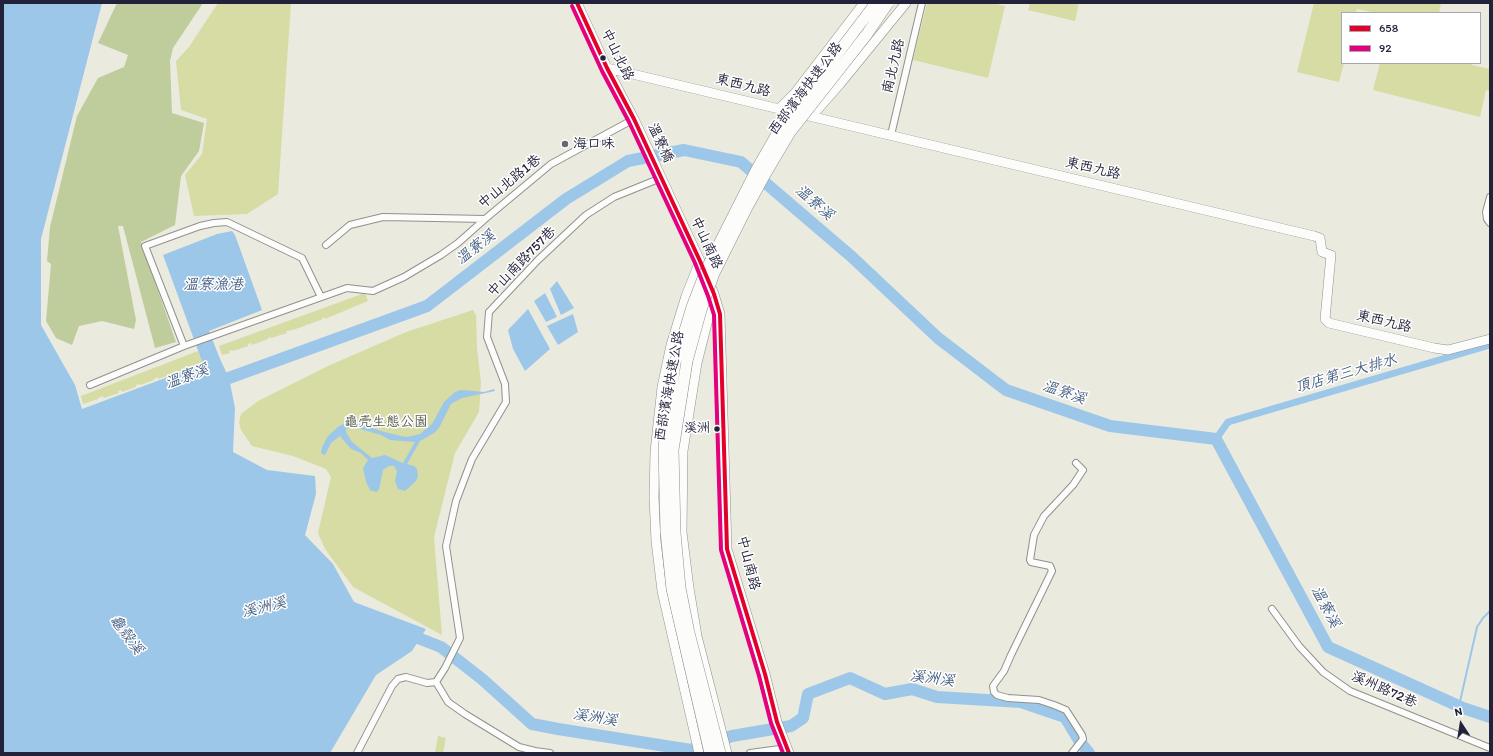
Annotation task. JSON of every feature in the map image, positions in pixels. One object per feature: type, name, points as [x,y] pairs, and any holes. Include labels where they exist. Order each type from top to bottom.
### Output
[{"type":"highway","name":"西部濱海快速公路","points":[[710,753],[672,589],[666,531],[664,447],[675,363],[692,307],[706,268],[757,170],[780,129],[876,3]]},
{"type":"highway","name":"西部濱海快速公路","points":[[720,753],[689,633],[680,588],[674,533],[673,450],[687,361],[701,310],[714,273],[750,201],[790,132],[867,34],[888,3]]},
{"type":"street","name":"中山北路","points":[[577,3],[607,68],[634,120]]},
{"type":"street","points":[[779,109],[794,93],[864,3]]},
{"type":"street","points":[[812,116],[906,3]]},
{"type":"street","name":"南北九路","points":[[891,135],[922,3]]},
{"type":"street","name":"東西九路","points":[[607,68],[1314,236],[1320,238],[1322,252],[1331,255],[1325,319],[1329,323],[1448,350],[1490,339]]},
{"type":"street","name":"溫寮橋","points":[[634,120],[661,178]]},
{"type":"street","name":"中山北路1巷","points":[[326,245],[350,225],[383,216],[484,219],[551,164],[634,120]]},
{"type":"street","name":"中山南路","points":[[661,178],[700,261],[714,294],[720,314],[727,549],[765,674],[777,722],[788,750]]},
{"type":"street","name":"中山南路757巷","points":[[436,682],[460,638],[446,546],[456,501],[472,459],[506,402],[505,384],[487,337],[489,312],[538,260],[586,215],[614,197],[661,178]]},
{"type":"street","points":[[1490,197],[1486,212],[1487,219],[1490,222]]},
{"type":"street","points":[[90,385],[184,346],[347,288],[373,291],[404,277],[453,247],[484,219]]},
{"type":"street","points":[[184,346],[145,246],[200,226],[227,222],[302,258],[321,297]]},
{"type":"street","points":[[699,753],[662,591],[656,541],[654,489],[655,452],[664,380],[671,345],[686,296],[700,261]]},
{"type":"street","points":[[714,294],[697,363],[683,451],[682,532],[697,636],[727,753]]},
{"type":"street","points":[[1072,753],[1083,739],[1066,710],[1039,700],[1008,698],[997,695],[994,692],[993,686],[1004,671],[1052,572],[1050,566],[1031,562],[1030,560],[1034,535],[1044,516],[1072,485],[1083,470],[1076,463]]},
{"type":"street","name":"溪州路72巷","points":[[1272,609],[1298,646],[1323,672],[1350,691],[1490,748]]},
{"type":"street","points":[[358,753],[392,686],[398,679],[406,677],[427,683],[436,682],[448,702],[465,714],[519,747],[550,753]]},
{"type":"street","points":[[750,753],[788,750]]},
{"type":"green space","points":[[117,3],[203,3],[173,48],[170,61],[172,113],[204,123],[199,151],[181,176],[175,225],[141,242],[176,342],[155,348],[123,226],[118,226],[136,320],[134,329],[102,321],[79,326],[72,345],[56,338],[46,321],[51,264],[47,261],[50,227],[77,116],[98,78],[124,67],[128,55],[98,43]]},
{"type":"green space","points":[[218,3],[291,3],[278,194],[247,214],[194,216],[185,175],[202,154],[207,119],[181,110],[176,61],[189,47]]},
{"type":"green space","points":[[927,3],[993,3],[1005,6],[988,78],[913,60]]},
{"type":"green space","points":[[1030,3],[1079,3],[1075,21],[1028,10]]},
{"type":"green space","points":[[1314,3],[1441,3],[1439,12],[1371,12],[1357,9],[1356,12],[1341,12],[1341,64],[1344,64],[1339,82],[1297,72]]},
{"type":"green space","points":[[1380,64],[1472,64],[1490,69],[1490,91],[1486,90],[1480,117],[1373,90]]},
{"type":"green space","points":[[365,294],[368,301],[325,319],[324,317],[322,318],[323,319],[307,325],[306,324],[305,326],[286,331],[287,333],[271,338],[270,337],[252,345],[251,343],[248,344],[248,346],[229,351],[230,353],[222,355],[219,346]]},
{"type":"green space","name":"龜壳生態公園","points":[[473,310],[476,315],[477,348],[481,383],[479,412],[455,453],[434,537],[442,635],[353,587],[325,549],[318,533],[331,477],[326,469],[293,456],[252,446],[241,430],[239,422],[241,414],[258,401],[328,366],[406,332]]},
{"type":"green space","points":[[198,351],[203,363],[173,372],[173,374],[158,379],[158,377],[154,380],[136,385],[136,387],[122,392],[121,390],[118,391],[119,393],[104,398],[103,396],[83,404],[81,396]]},
{"type":"green space","points":[[438,736],[446,738],[443,753],[435,753]]},
{"type":"water","points":[[3,3],[102,3],[41,239],[41,325],[75,385],[82,409],[203,364],[163,255],[217,234],[232,231],[235,235],[262,310],[209,331],[229,378],[235,408],[233,452],[267,470],[315,476],[316,494],[305,535],[333,564],[354,602],[426,629],[412,651],[376,675],[330,753],[3,753]]},
{"type":"water","points":[[557,281],[574,308],[561,315],[550,289]]},
{"type":"water","points":[[545,293],[557,317],[546,322],[534,301]]},
{"type":"water","points":[[528,309],[550,349],[525,371],[513,349],[508,330]]},
{"type":"water","points":[[573,314],[578,332],[558,345],[547,326]]},
{"type":"water","points":[[494,389],[495,391],[462,398],[451,404],[439,428],[434,433],[420,441],[407,464],[414,466],[417,469],[418,477],[415,482],[405,491],[398,489],[395,481],[397,471],[394,466],[389,466],[383,470],[379,490],[376,492],[370,490],[366,482],[363,468],[368,460],[361,453],[351,449],[340,436],[331,443],[325,455],[321,453],[322,447],[328,436],[345,423],[358,423],[384,432],[407,437],[420,434],[432,424],[444,402],[455,392],[461,390],[484,392]],"holes":[[[353,427],[381,435],[390,440],[415,442],[403,463],[385,455],[372,458],[352,442],[346,432],[346,429]]]},
{"type":"waterway","name":"溫寮溪","points":[[215,383],[427,306],[566,199],[628,161],[684,150],[741,162],[852,257],[938,338],[1006,390],[1110,426],[1216,439],[1328,647],[1463,708],[1490,717]]},
{"type":"waterway","name":"頂店第三大排水","points":[[1216,439],[1228,422],[1490,345]]},
{"type":"waterway","points":[[1459,706],[1477,627],[1490,611]]},
{"type":"waterway","name":"溪洲溪","points":[[405,633],[441,647],[482,679],[532,724],[558,729],[691,750],[732,736],[791,726],[803,718],[808,694],[850,678],[885,694],[912,689],[937,697],[1021,702],[1065,717],[1080,742],[1089,753]]},
{"type":"transit line","name":"658","points":[[577,3],[607,68],[634,119],[700,261],[714,294],[720,314],[727,549],[765,674],[777,722],[789,753]]},
{"type":"transit line","name":"92","points":[[572,6],[602,71],[629,122],[695,263],[714,315],[721,550],[759,676],[771,723],[783,753]]},
{"type":"place","name":"海口味","points":[[565,144]]},
{"type":"place","name":"溪洲","points":[[717,429]]},
{"type":"water label","name":"溫寮漁港","points":[[213,285]]},
{"type":"water label","name":"龜殼溪","points":[[126,635]]}]
